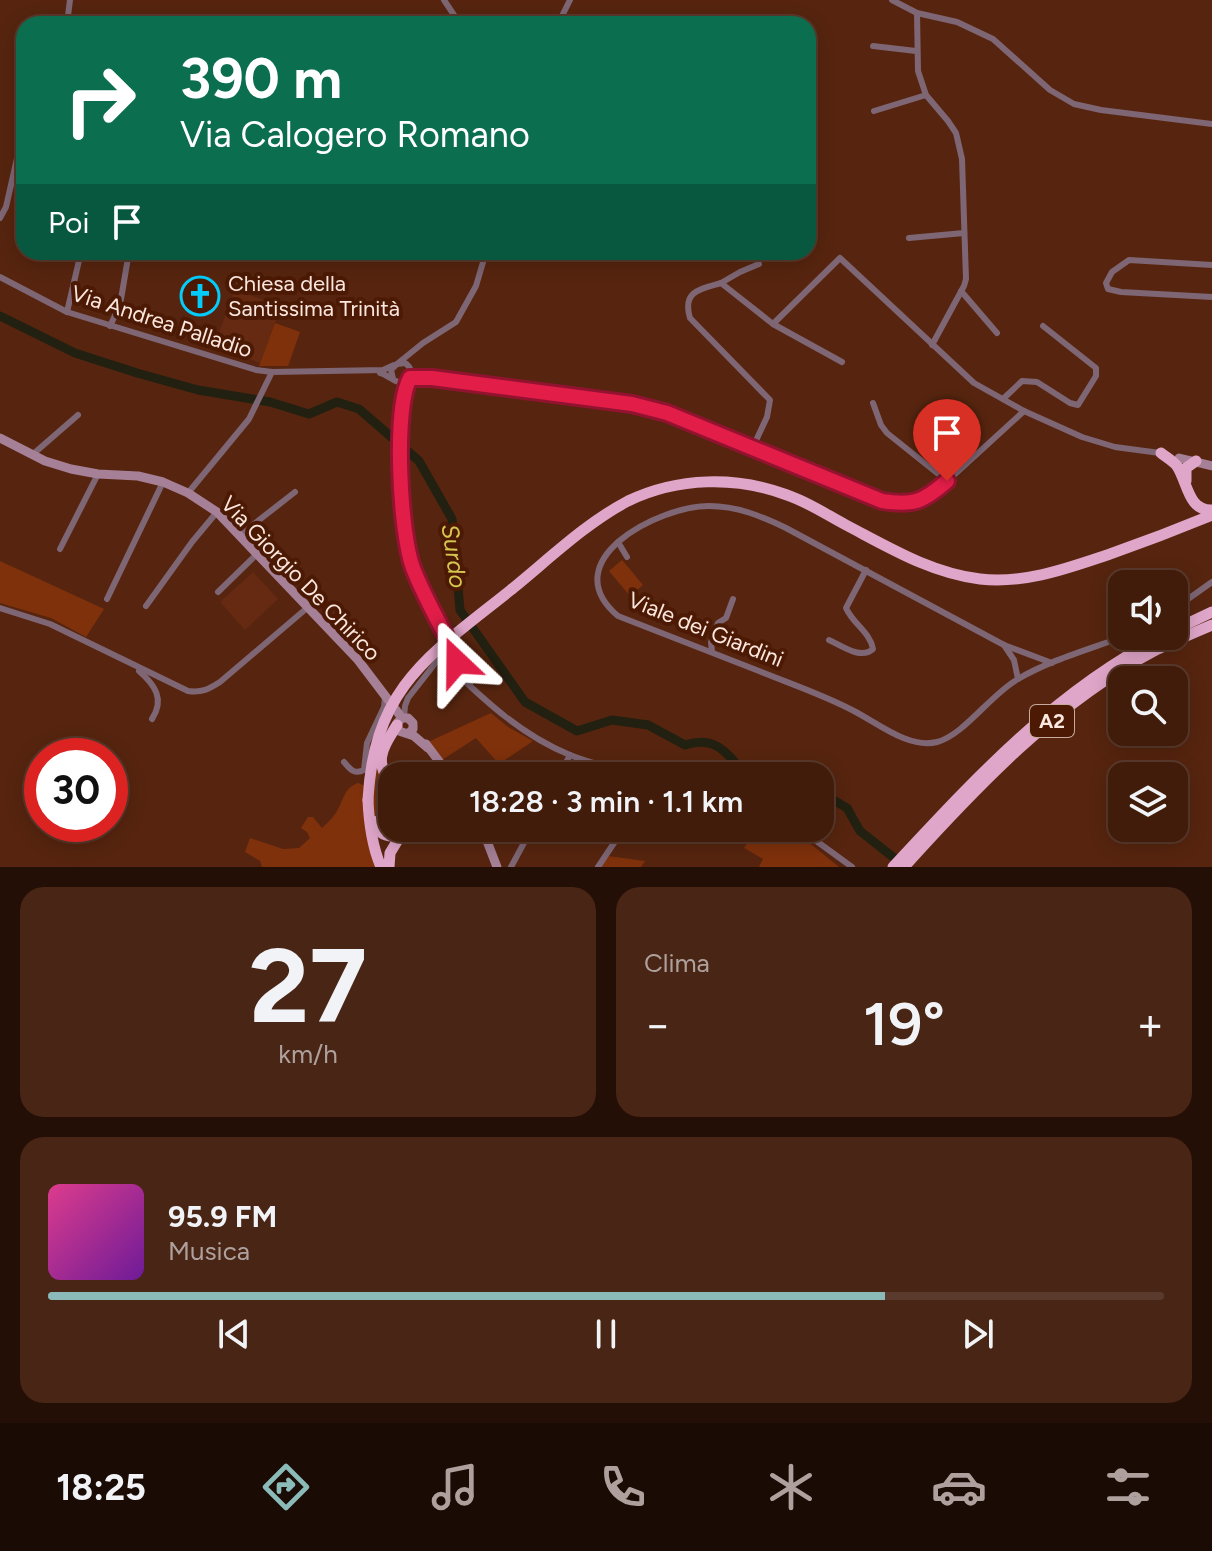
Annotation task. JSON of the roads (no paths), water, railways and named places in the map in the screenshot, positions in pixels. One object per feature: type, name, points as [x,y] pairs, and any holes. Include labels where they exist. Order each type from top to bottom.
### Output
[{"type":"highway","points":[[1161,453],[1183,476],[1195,506],[1212,515]]},
{"type":"highway","points":[[1155,538],[1177,527],[1189,514],[1183,476],[1186,468],[1196,461]]},
{"type":"highway","points":[[381,867],[371,831],[369,777],[379,731],[400,690],[425,660],[597,521],[629,501],[669,486],[705,481],[746,483],[788,495],[912,560],[942,572],[982,579],[1040,576],[1155,538],[1212,515]]},
{"type":"highway","points":[[1188,623],[1212,612]]},
{"type":"highway","name":"A2","points":[[893,867],[1050,722],[1109,679],[1156,650],[1209,627]]},
{"type":"highway","name":"A2","points":[[904,867],[915,849],[989,766],[1044,715],[1104,671],[1139,650]]},
{"type":"highway","points":[[380,762],[386,743],[404,724]]},
{"type":"highway","points":[[368,800],[378,831]]},
{"type":"highway","points":[[389,867],[390,853],[396,842]]},
{"type":"main road","name":"Via Giorgio De Chirico","points":[[0,438],[32,455],[71,469],[138,476],[163,482],[188,493],[217,512],[358,660],[389,699],[404,724]]},
{"type":"main road","points":[[1196,461],[1212,466]]},
{"type":"main road","points":[[404,724],[439,762]]},
{"type":"main road","points":[[487,842],[497,867]]},
{"type":"street","points":[[892,0],[917,13],[957,22],[993,39],[1050,90],[1074,104],[1212,124]]},
{"type":"street","points":[[917,13],[918,71],[926,95],[956,133],[962,159],[966,279],[932,345]]},
{"type":"street","points":[[873,46],[916,51]]},
{"type":"street","points":[[874,111],[926,95]]},
{"type":"street","points":[[0,218],[6,207],[16,163]]},
{"type":"street","points":[[909,238],[964,233]]},
{"type":"street","points":[[773,324],[840,258],[974,383],[1024,411],[1082,437],[1115,447],[1161,453]]},
{"type":"street","points":[[67,312],[79,260]]},
{"type":"street","points":[[110,326],[120,305],[128,260]]},
{"type":"street","points":[[402,407],[391,370],[412,350],[456,322],[476,286],[484,260]]},
{"type":"street","points":[[1212,265],[1129,260],[1108,276],[1106,283],[1108,289],[1121,292],[1212,297]]},
{"type":"street","points":[[753,447],[767,417],[770,400],[690,318],[687,306],[689,298],[698,289],[721,283],[759,264]]},
{"type":"street","name":"Via Andrea Palladio","points":[[0,277],[67,312],[238,365],[272,372],[364,371]]},
{"type":"street","points":[[721,283],[773,324],[842,362]]},
{"type":"street","points":[[961,291],[997,333]]},
{"type":"street","points":[[1003,399],[1022,381],[1037,382],[1078,405],[1096,376],[1096,368],[1043,326]]},
{"type":"street","points":[[412,350],[402,407],[402,511],[413,568],[441,625],[447,653],[441,662],[532,737],[570,755],[594,762]]},
{"type":"street","points":[[364,371],[383,370],[402,363],[432,378]]},
{"type":"street","points":[[364,371],[383,374],[403,383],[409,379],[432,378],[632,404],[667,413],[882,501],[902,505],[922,500],[947,481],[1024,411]]},
{"type":"street","points":[[188,493],[249,419],[272,372]]},
{"type":"street","points":[[873,403],[887,433],[947,481]]},
{"type":"street","points":[[32,455],[78,415]]},
{"type":"street","points":[[60,549],[98,474]]},
{"type":"street","points":[[107,599],[163,482]]},
{"type":"street","points":[[240,535],[295,492]]},
{"type":"street","name":"Viale dei Giardini","points":[[1052,663],[1004,645],[766,518],[733,508],[707,506],[652,519],[608,551],[597,570],[598,589],[605,605],[618,616],[850,709],[910,742],[925,744],[940,741],[956,732],[998,692],[1018,679],[1108,642]]},
{"type":"street","points":[[146,606],[217,512]]},
{"type":"street","points":[[618,542],[627,557]]},
{"type":"street","points":[[218,592],[257,554]]},
{"type":"street","points":[[829,640],[861,655],[873,649],[872,641],[850,619],[846,608],[866,570]]},
{"type":"street","points":[[1188,599],[1212,582]]},
{"type":"street","points":[[712,652],[711,642],[718,623],[726,618],[733,599]]},
{"type":"street","points":[[0,608],[50,624],[188,691],[197,692],[220,682],[307,608]]},
{"type":"street","points":[[1004,645],[1014,660],[1018,679]]},
{"type":"street","points":[[447,653],[457,659],[474,690]]},
{"type":"street","points":[[404,724],[408,698],[447,653]]},
{"type":"street","points":[[430,672],[455,665],[457,659]]},
{"type":"street","points":[[130,664],[156,688],[159,701],[152,719]]},
{"type":"street","points":[[344,762],[354,772],[364,770],[367,743],[384,707],[389,699],[408,698]]},
{"type":"street","points":[[566,762],[570,755]]},
{"type":"street","points":[[511,867],[524,842]]},
{"type":"street","points":[[598,867],[615,842]]},
{"type":"street","points":[[818,842],[852,867]]},
{"type":"waterway","name":"Surdo","points":[[0,316],[75,353],[198,390],[270,402],[309,414],[337,402],[359,409],[419,461],[452,519],[460,610],[525,702],[577,731],[612,720],[648,725],[685,745],[706,743],[721,748],[734,762]]},
{"type":"waterway","name":"Surdo","points":[[834,800],[847,808],[860,831],[903,865]]},
{"type":"place","name":"Chiesa della Santissima Trinità","points":[[200,296]]}]
